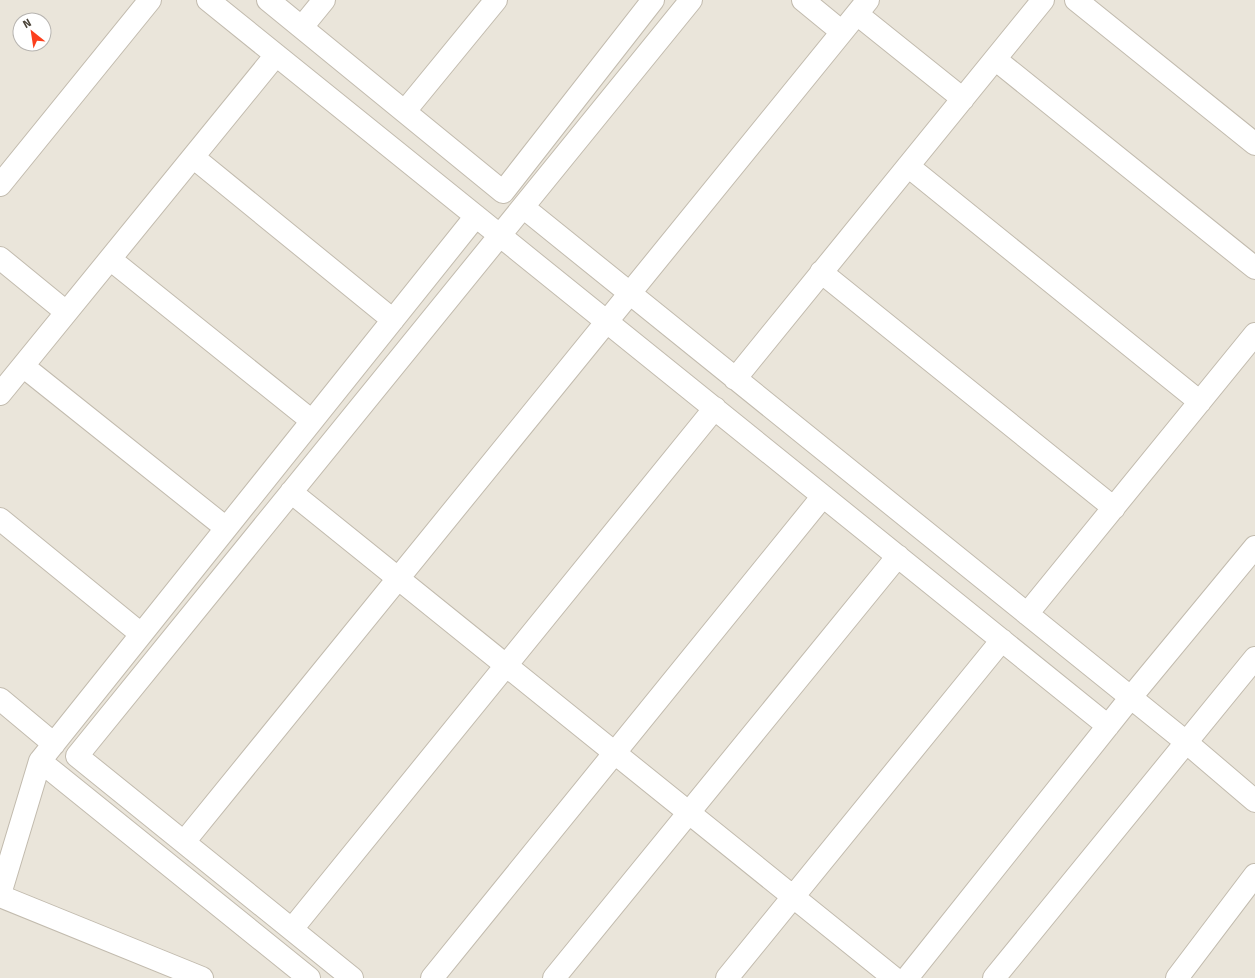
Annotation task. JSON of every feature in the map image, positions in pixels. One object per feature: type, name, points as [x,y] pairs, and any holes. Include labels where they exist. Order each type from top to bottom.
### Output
[{"type":"street","points":[[0,185],[150,0]]},
{"type":"street","points":[[208,0],[1108,726]]},
{"type":"street","points":[[268,0],[503,192],[653,0]]},
{"type":"street","points":[[302,27],[324,0]]},
{"type":"street","points":[[404,111],[496,0]]},
{"type":"street","points":[[352,978],[77,756],[691,0]]},
{"type":"street","points":[[803,0],[842,32]]},
{"type":"street","points":[[735,379],[1043,0]]},
{"type":"street","points":[[1076,0],[1255,144]]},
{"type":"street","points":[[184,842],[863,7],[963,98]]},
{"type":"street","points":[[0,394],[276,55]]},
{"type":"street","points":[[995,59],[1255,268]]},
{"type":"street","points":[[193,157],[393,320]]},
{"type":"street","points":[[908,166],[1200,402]]},
{"type":"street","points":[[523,207],[1131,697],[1255,801]]},
{"type":"street","points":[[202,978],[0,895],[40,761],[476,216]]},
{"type":"street","points":[[0,258],[66,312]]},
{"type":"street","points":[[110,259],[312,421]]},
{"type":"street","points":[[821,272],[1114,508]]},
{"type":"street","points":[[1027,614],[1255,334]]},
{"type":"street","points":[[23,366],[226,528]]},
{"type":"street","points":[[292,929],[715,408]]},
{"type":"street","points":[[291,492],[894,978]]},
{"type":"street","points":[[432,978],[823,496]]},
{"type":"street","points":[[0,520],[142,634]]},
{"type":"street","points":[[907,978],[1131,697],[1255,547]]},
{"type":"street","points":[[554,978],[898,556]]},
{"type":"street","points":[[727,978],[1002,640]]},
{"type":"street","points":[[994,978],[1255,658]]},
{"type":"street","points":[[0,699],[54,744]]},
{"type":"street","points":[[40,761],[309,978]]},
{"type":"street","points":[[1177,978],[1255,875]]},
{"type":"shaded area","points":[[0,0],[1255,0],[1255,978],[0,978]]}]
